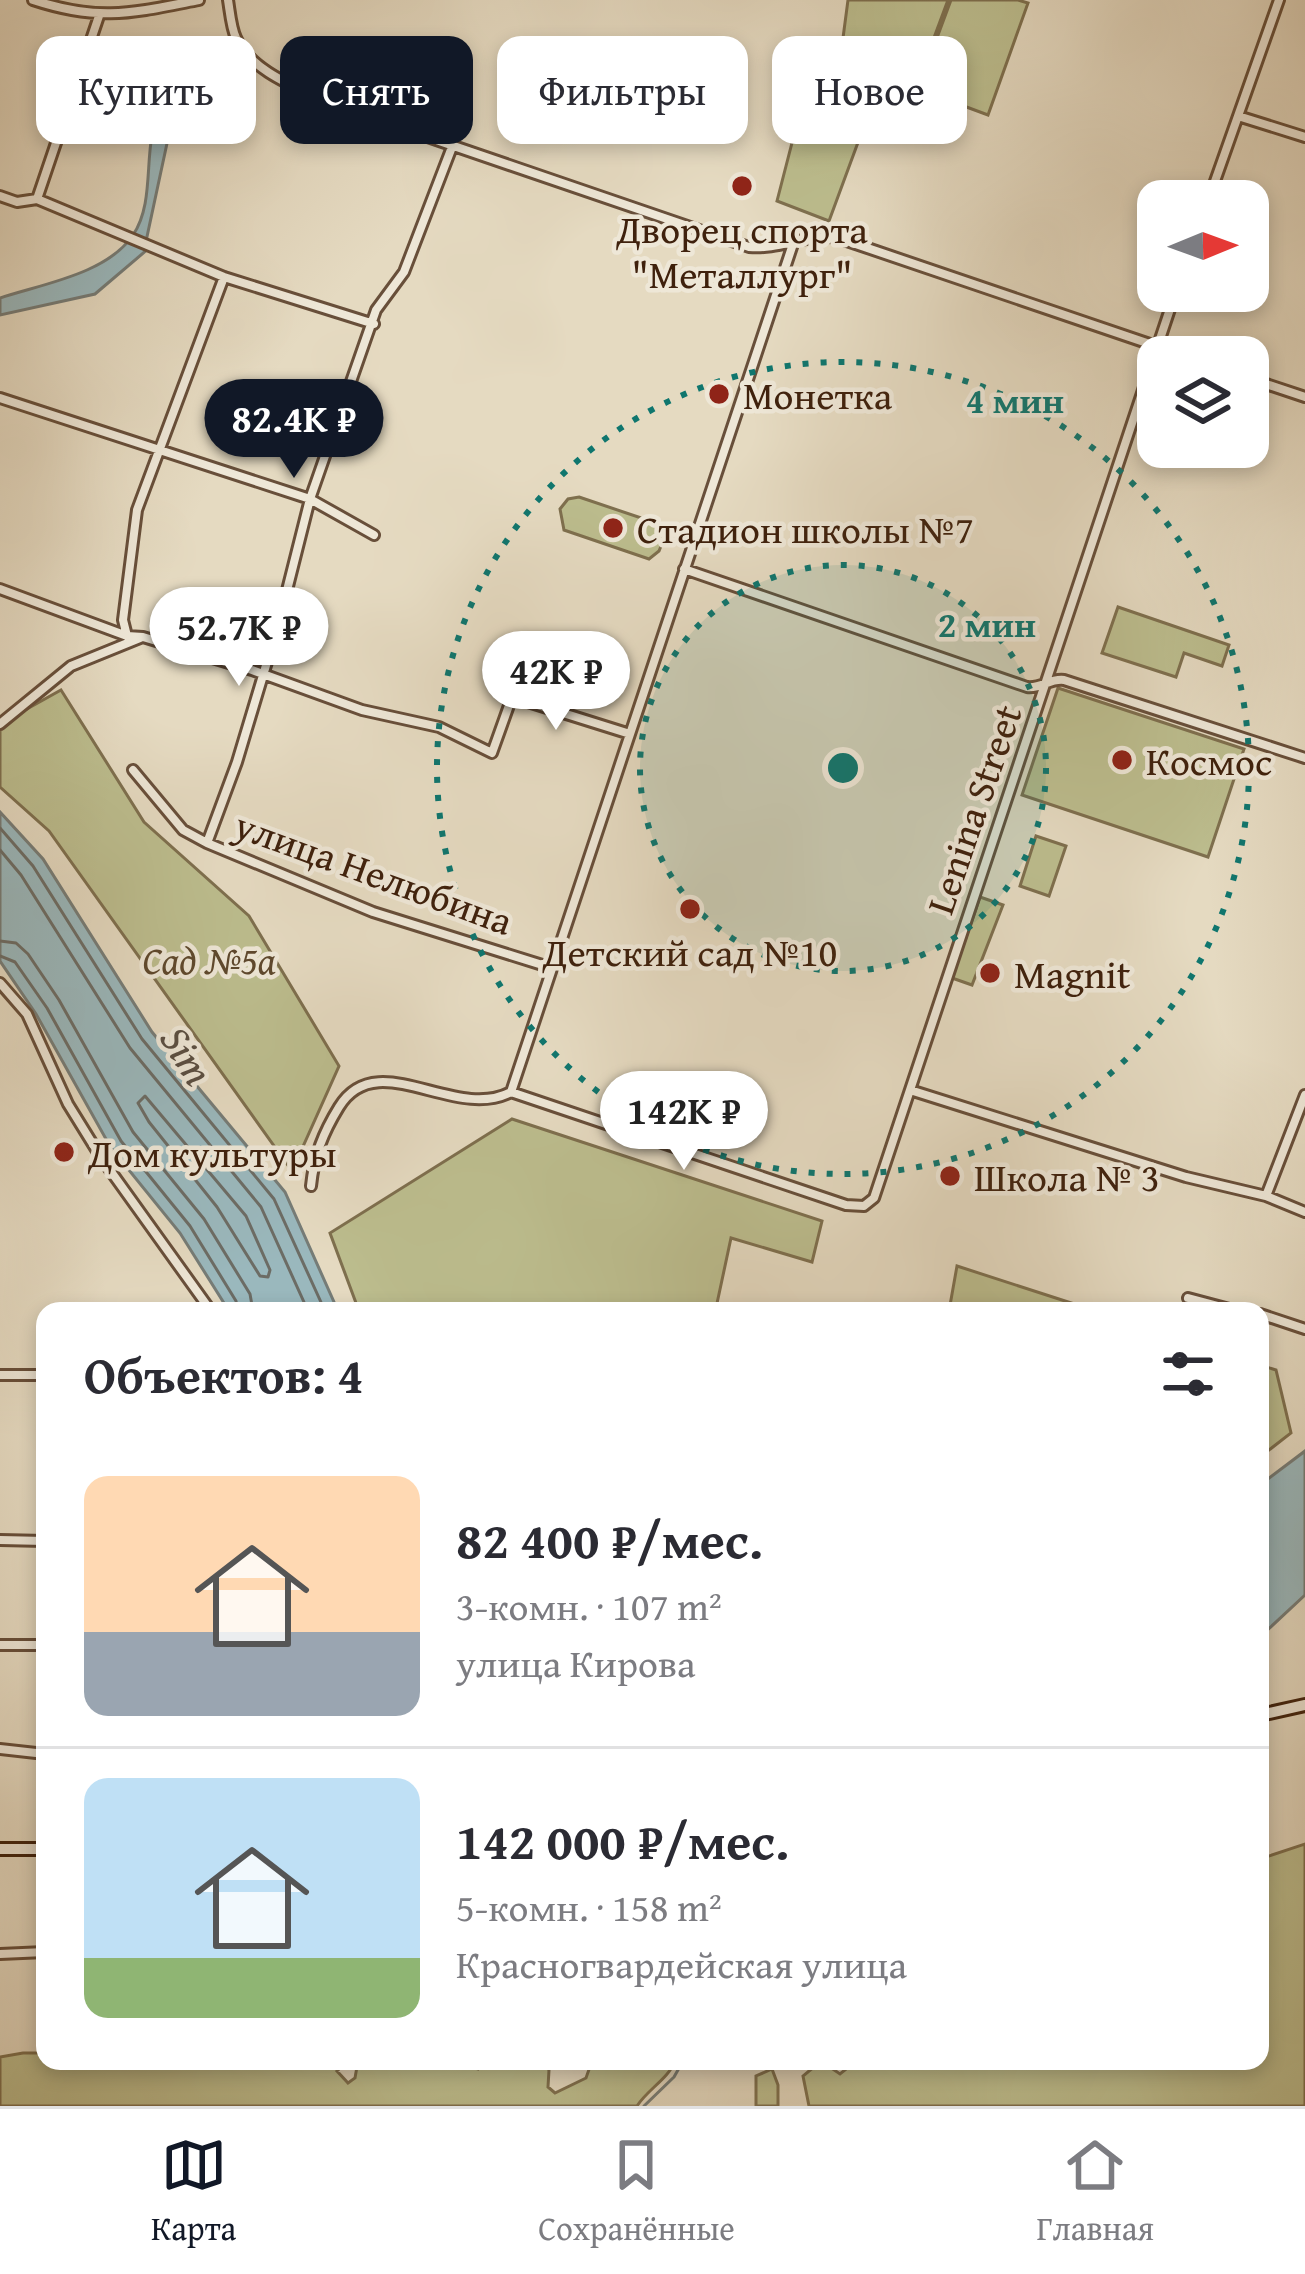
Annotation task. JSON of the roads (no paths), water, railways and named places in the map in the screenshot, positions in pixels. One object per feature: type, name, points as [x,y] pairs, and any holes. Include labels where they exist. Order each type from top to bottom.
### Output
[{"type":"main road","points":[[1269,1713],[1305,1705]]},
{"type":"main road","points":[[0,1849],[36,1850]]},
{"type":"street","points":[[33,0],[99,16],[199,0]]},
{"type":"street","points":[[228,0],[236,38],[244,51],[270,72],[331,104],[748,247],[816,236],[868,247],[1137,339]]},
{"type":"street","points":[[1215,180],[1279,0]]},
{"type":"street","points":[[37,199],[99,16]]},
{"type":"street","points":[[1238,116],[1305,137]]},
{"type":"street","points":[[207,843],[263,674],[310,500],[376,310],[404,272],[452,147]]},
{"type":"street","points":[[0,196],[17,202],[37,199],[224,278],[374,323]]},
{"type":"street","points":[[311,1186],[315,1154],[328,1124],[361,1083],[386,1081],[438,1096],[474,1100],[496,1100],[511,1092],[794,243]]},
{"type":"street","points":[[127,636],[123,620],[131,538],[158,451],[224,278]]},
{"type":"street","points":[[1269,384],[1305,397]]},
{"type":"street","points":[[0,398],[310,500],[374,536]]},
{"type":"street","name":"Lenina Street","points":[[511,1092],[846,1205],[864,1205],[874,1198],[1137,407]]},
{"type":"street","points":[[684,568],[1027,688],[1064,680],[1305,758]]},
{"type":"street","points":[[0,589],[127,636],[263,674],[362,710],[439,727],[492,753],[512,697],[631,734]]},
{"type":"street","points":[[0,724],[71,666],[143,637]]},
{"type":"street","name":"улица Нелюбина","points":[[133,770],[183,830],[207,843],[373,913],[552,968]]},
{"type":"street","points":[[0,982],[27,1014],[68,1104],[102,1159],[205,1302]]},
{"type":"street","points":[[910,1090],[1186,1177],[1268,1193],[1305,1212]]},
{"type":"street","points":[[1268,1193],[1305,1095]]},
{"type":"street","points":[[1188,1298],[1203,1302]]},
{"type":"street","points":[[1269,1317],[1305,1329]]},
{"type":"street","points":[[0,1375],[36,1375]]},
{"type":"street","points":[[0,1540],[36,1541]]},
{"type":"street","points":[[0,1645],[36,1645]]},
{"type":"street","points":[[0,1749],[36,1753]]},
{"type":"street","points":[[0,1954],[36,1952]]},
{"type":"water","points":[[151,144],[167,144],[148,249],[95,294],[0,315],[0,298],[91,268],[122,248],[139,224]]},
{"type":"water","points":[[0,812],[43,859],[152,1032],[285,1192],[334,1302],[223,1302],[180,1233],[111,1148],[36,1014],[0,961]]},
{"type":"water","points":[[1305,1451],[1305,1595],[1269,1629],[1269,1478]]},
{"type":"waterway","points":[[644,2106],[678,2070]]},
{"type":"place","name":"Дворец спорта \"Металлург\"","points":[[742,186]]},
{"type":"place","name":"Монетка","points":[[719,394]]},
{"type":"place","name":"Стадион школы №7","points":[[613,528]]},
{"type":"place","name":"Космос","points":[[1122,760]]},
{"type":"place","name":"Детский сад №10","points":[[690,909]]},
{"type":"place","name":"Magnit","points":[[990,973]]},
{"type":"place","name":"Дом культуры","points":[[64,1152]]},
{"type":"place","name":"Школа № 3","points":[[950,1176]]},
{"type":"park label","name":"Сад №5а","points":[[209,959]]},
{"type":"water label","name":"Sim","points":[[188,1055]]}]
